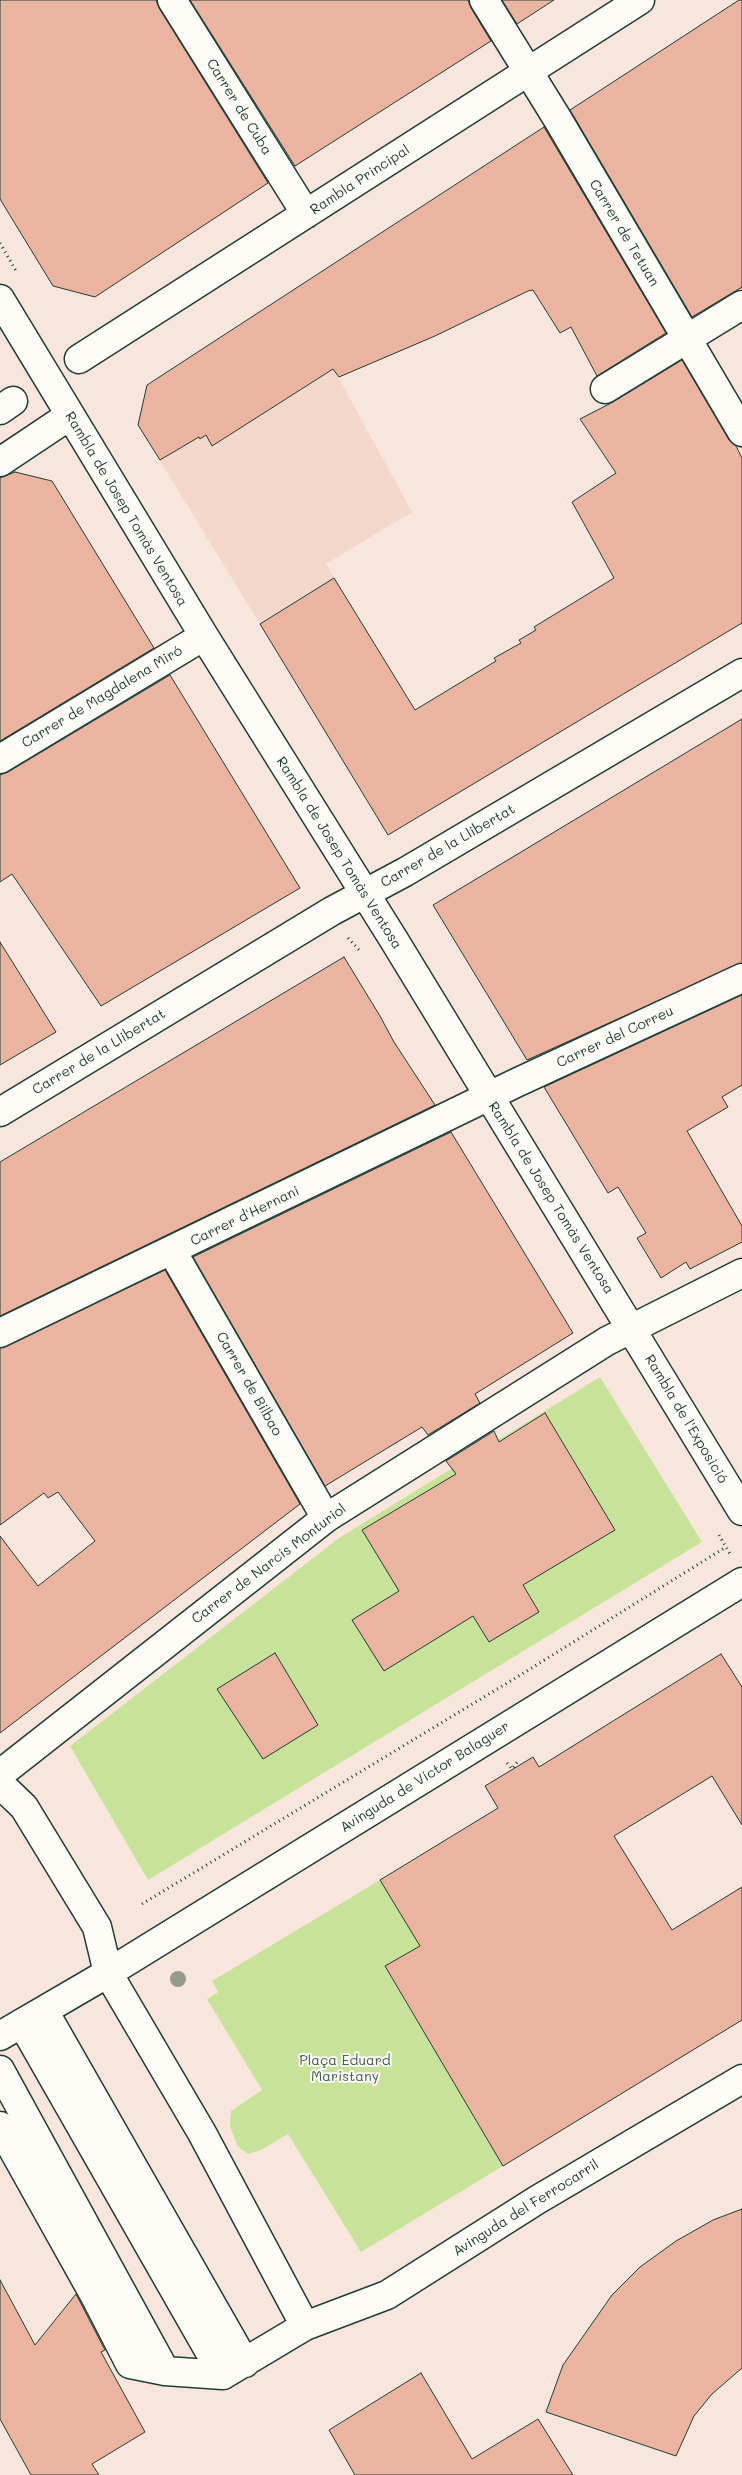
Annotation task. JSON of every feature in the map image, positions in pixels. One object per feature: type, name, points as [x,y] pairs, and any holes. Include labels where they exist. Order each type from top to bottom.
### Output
[{"type":"street","name":"Carrer de Cuba","points":[[172,0],[306,214]]},
{"type":"street","name":"Carrer de Tetuan","points":[[484,0],[742,432]]},
{"type":"street","name":"Rambla Principal","points":[[79,359],[640,0]]},
{"type":"street","name":"Rambla de Josep Tomàs Ventosa","points":[[0,298],[69,416],[630,1328]]},
{"type":"street","points":[[606,389],[742,304]]},
{"type":"street","points":[[0,462],[69,416]]},
{"type":"street","name":"Carrer de Magdalena Miró","points":[[0,759],[204,636]]},
{"type":"street","name":"Carrer de la Llibertat","points":[[0,1112],[364,894],[742,673]]},
{"type":"street","name":"Carrer del Correu","points":[[488,1097],[742,978]]},
{"type":"street","name":"Carrer d'Hernani","points":[[0,1333],[488,1097]]},
{"type":"street","name":"Carrer de Bilbao","points":[[172,1251],[326,1518]]},
{"type":"street","name":"Carrer de Narcís Monturiol","points":[[0,1774],[326,1518],[630,1328],[658,1317],[742,1273]]},
{"type":"street","name":"Rambla de l'Exposició","points":[[630,1328],[742,1511]]},
{"type":"street","name":"Avinguda de Víctor Balaguer","points":[[108,1973],[742,1582]]},
{"type":"street","points":[[0,1784],[24,1807],[97,1927],[108,1973],[202,2133],[305,2326],[234,2369],[165,2371],[130,2364],[96,2298],[0,2126]]},
{"type":"street","points":[[108,1973],[22,2023],[234,2369]]},
{"type":"street","points":[[0,2070],[165,2371]]},
{"type":"street","name":"Avinguda del Ferrocarril","points":[[305,2326],[387,2296],[537,2200],[742,2079]]},
{"type":"path","points":[[142,1904],[522,1674],[726,1547]]},
{"type":"shaded area","points":[[291,291],[412,512],[326,564],[334,578],[260,624],[138,425],[147,385]]},
{"type":"green space","points":[[600,1377],[702,1542],[148,1880],[70,1746],[339,1538]]},
{"type":"green space","name":"Plaça Eduard Maristany","points":[[380,1880],[420,1946],[385,1967],[503,2166],[361,2252],[288,2134],[261,2150],[248,2154],[238,2147],[230,2126],[231,2111],[262,2090],[207,1999],[218,1992],[212,1981]]},
{"type":"building","points":[[0,0],[156,0],[159,8],[268,183],[95,297],[53,286],[0,199]]},
{"type":"building","points":[[190,0],[468,0],[491,41],[295,166]]},
{"type":"building","points":[[502,0],[554,0],[517,24]]},
{"type":"building","points":[[739,0],[742,0],[742,287],[692,317],[570,110]]},
{"type":"building","points":[[544,127],[666,333],[597,376],[571,327],[560,333],[533,290],[528,291],[435,336],[339,377],[333,369],[212,446],[206,435],[200,439],[199,437],[160,460],[138,425],[147,385]]},
{"type":"building","points":[[682,360],[729,440],[736,446],[742,458],[742,623],[388,835],[260,624],[334,578],[415,710],[496,661],[494,658],[521,643],[519,640],[536,630],[534,627],[614,578],[572,502],[616,473],[580,419],[613,402]]},
{"type":"building","points":[[15,472],[52,481],[154,648],[0,741],[0,478]]},
{"type":"building","points":[[170,675],[300,888],[101,1006],[12,874],[0,882],[0,775]]},
{"type":"building","points":[[742,719],[742,963],[527,1060],[433,905]]},
{"type":"building","points":[[0,942],[56,1032],[0,1065]]},
{"type":"building","points":[[344,957],[394,1042],[435,1105],[0,1316],[0,1162]]},
{"type":"building","points":[[742,995],[742,1085],[722,1097],[728,1107],[687,1131],[742,1226],[742,1242],[690,1269],[686,1262],[661,1278],[637,1238],[646,1233],[618,1187],[608,1193],[544,1087]]},
{"type":"building","points":[[451,1132],[573,1333],[475,1394],[480,1403],[428,1435],[422,1427],[325,1486],[193,1257]]},
{"type":"building","points":[[165,1270],[300,1504],[0,1733],[0,1536],[38,1586],[95,1541],[58,1492],[48,1498],[44,1493],[0,1525],[0,1348]]},
{"type":"building","points":[[545,1413],[615,1530],[523,1585],[539,1612],[489,1642],[473,1616],[384,1671],[352,1620],[399,1591],[362,1530],[456,1474],[446,1461],[494,1431],[499,1442]]},
{"type":"building","points":[[275,1653],[318,1725],[263,1759],[217,1689]]},
{"type":"building","points":[[721,1654],[742,1687],[742,1825],[712,1776],[614,1836],[672,1930],[742,1887],[742,2020],[503,2166],[385,1966],[420,1946],[380,1880],[498,1808],[485,1786],[533,1757],[539,1767]]},
{"type":"building","points":[[742,2209],[742,2368],[712,2394],[694,2416],[676,2456],[546,2412],[563,2365],[612,2295],[640,2267],[676,2241],[713,2220]]},
{"type":"building","points":[[0,2280],[35,2345],[76,2294],[105,2350],[101,2352],[145,2432],[92,2464],[99,2475],[31,2475],[0,2419]]},
{"type":"building","points":[[421,2373],[472,2459],[538,2419],[573,2475],[355,2475],[329,2430]]}]
